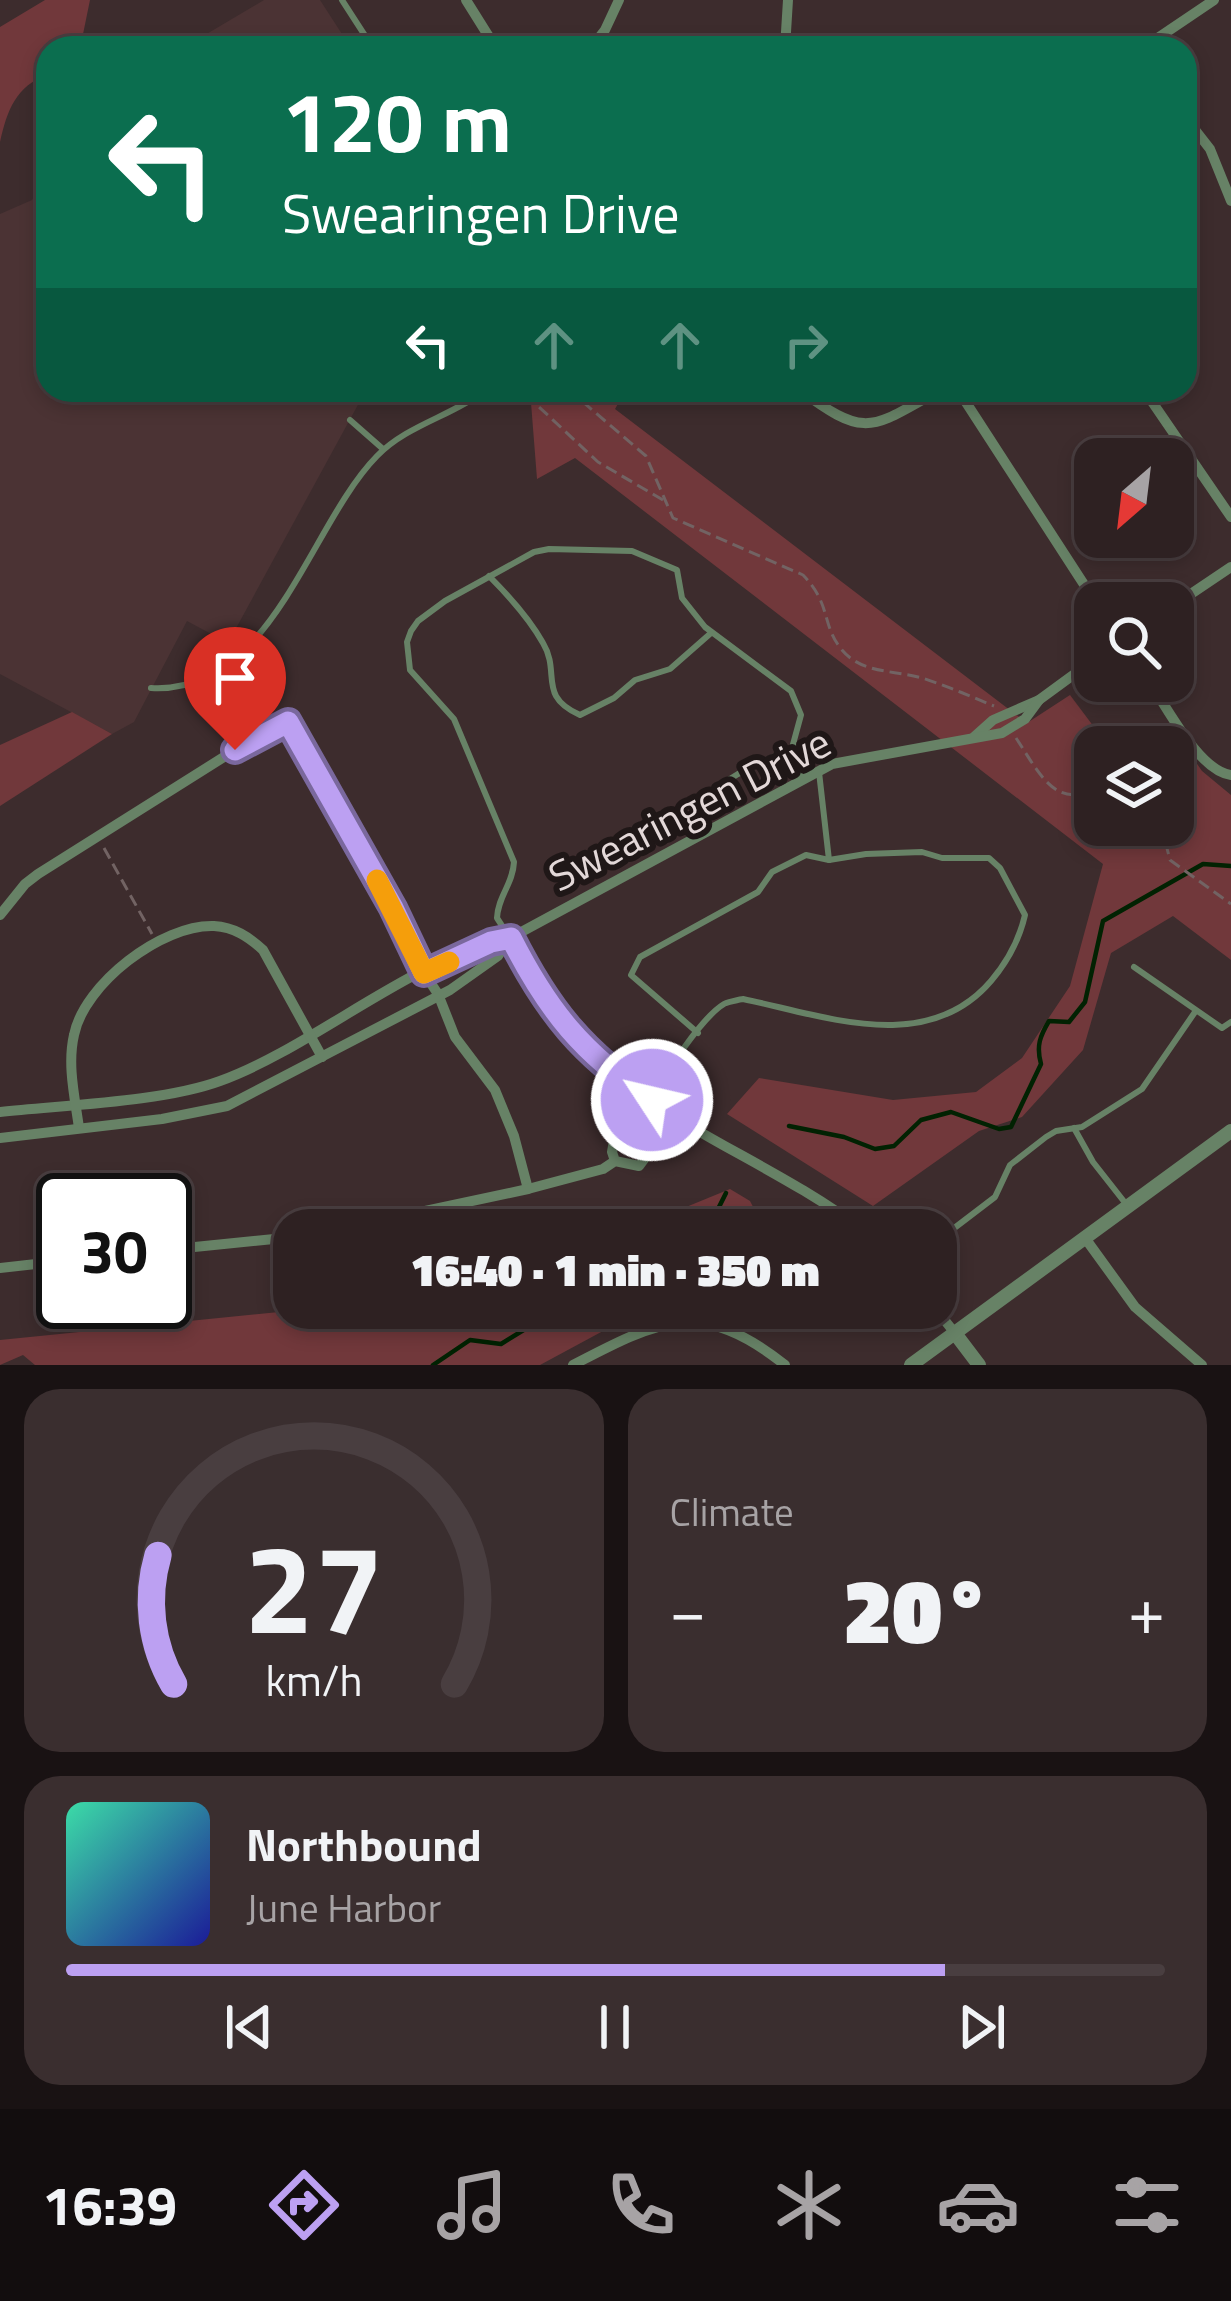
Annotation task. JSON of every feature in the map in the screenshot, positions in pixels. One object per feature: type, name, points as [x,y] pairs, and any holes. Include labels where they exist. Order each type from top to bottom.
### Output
[{"type":"street","points":[[466,0],[488,36]]},
{"type":"street","points":[[600,36],[619,0]]},
{"type":"street","points":[[786,36],[788,0]]},
{"type":"street","points":[[1161,36],[1214,0]]},
{"type":"street","points":[[1197,132],[1210,149],[1231,201]]},
{"type":"street","points":[[816,402],[852,424],[872,425],[917,402]]},
{"type":"street","points":[[966,402],[1082,582]]},
{"type":"street","points":[[1152,402],[1231,517]]},
{"type":"street","points":[[1194,592],[1231,567]]},
{"type":"street","name":"Swearingen Drive","points":[[0,1112],[159,1094],[219,1082],[424,973],[491,942],[511,938],[819,772],[845,760],[974,737],[993,720],[1039,700],[1074,674]]},
{"type":"street","points":[[1163,702],[1202,758],[1216,772],[1231,776]]},
{"type":"street","points":[[0,915],[38,874],[246,743],[288,722],[393,908],[455,1037],[505,1109],[528,1189]]},
{"type":"street","points":[[79,1128],[71,1059],[74,1035],[92,994],[108,975],[184,930],[218,926],[248,936],[276,969],[322,1057]]},
{"type":"street","points":[[511,938],[535,985],[569,1033],[616,1076],[828,1209]]},
{"type":"street","name":"Swearingen Drive","points":[[0,1138],[162,1119],[227,1106],[438,994],[498,956],[511,938]]},
{"type":"street","points":[[639,1121],[652,1100]]},
{"type":"street","points":[[434,1209],[528,1189],[615,1162],[633,1168],[644,1163],[652,1139],[639,1121],[625,1119],[617,1124],[615,1162]]},
{"type":"street","points":[[910,1365],[1231,1131]]},
{"type":"street","points":[[1084,1238],[1135,1307],[1202,1365]]},
{"type":"street","points":[[192,1247],[273,1239]]},
{"type":"street","points":[[0,1268],[36,1265]]},
{"type":"street","points":[[573,1365],[640,1330],[685,1322],[723,1327],[753,1340],[785,1365]]},
{"type":"street","points":[[952,1329],[979,1365]]},
{"type":"lane","points":[[342,0],[365,36]]},
{"type":"lane","points":[[152,688],[189,686],[224,665],[271,623],[350,489],[383,449],[392,440],[470,402]]},
{"type":"lane","points":[[350,419],[383,449]]},
{"type":"lane","points":[[511,938],[497,917],[497,906],[513,876],[514,862],[454,719],[410,670],[407,642],[418,621],[518,559],[549,549],[632,551],[677,570],[682,598],[712,632],[791,691],[801,715],[793,748],[802,781]]},
{"type":"lane","points":[[489,576],[521,608],[534,635],[543,642],[554,695],[562,707],[580,715],[614,698],[635,680],[670,669],[712,632]]},
{"type":"lane","points":[[232,635],[254,638]]},
{"type":"lane","points":[[668,817],[738,774],[793,748]]},
{"type":"lane","points":[[819,772],[829,860]]},
{"type":"lane","points":[[652,1100],[667,1068],[698,1033],[724,1003],[743,999],[885,1027],[937,1020],[982,991],[1005,963],[1025,915],[1000,868],[989,858],[942,858],[922,852],[829,860],[806,854],[772,872],[758,892],[640,958],[631,975],[698,1033]]},
{"type":"lane","points":[[1134,967],[1222,1028],[1231,1022]]},
{"type":"lane","points":[[957,1226],[995,1197],[1010,1165],[1056,1131],[1075,1128],[1142,1089],[1195,1012]]},
{"type":"lane","points":[[1075,1128],[1093,1162],[1128,1207]]},
{"type":"path","points":[[537,402],[598,462],[664,501]]},
{"type":"path","points":[[583,402],[646,456],[673,518],[802,575],[818,591],[832,634],[853,660],[939,683],[998,710]]},
{"type":"path","points":[[1013,734],[1051,788],[1061,795],[1074,795]]},
{"type":"path","points":[[1194,767],[1202,758]]},
{"type":"path","points":[[101,844],[153,935]]},
{"type":"path","points":[[1166,846],[1169,860],[1231,904]]},
{"type":"shaded area","points":[[45,0],[90,0],[83,36],[36,36],[36,80],[15,101],[0,142],[0,27]]},
{"type":"shaded area","points":[[264,0],[320,0],[343,36],[203,36]]},
{"type":"shaded area","points":[[36,193],[36,402],[359,402],[228,643],[187,621],[134,722],[112,734],[0,674],[0,214],[32,200]]},
{"type":"shaded area","points":[[531,402],[619,402],[615,409],[1027,723],[1070,695],[1093,726],[1074,726],[1074,842],[575,458],[537,479]]},
{"type":"shaded area","points":[[72,712],[112,734],[0,806],[0,745]]},
{"type":"shaded area","points":[[1194,760],[1231,795],[1231,960],[1173,916],[1111,953],[1083,1050],[1022,1117],[979,1131],[873,1206],[727,1114],[759,1078],[893,1100],[976,1092],[1022,1058],[1070,986],[1103,864],[1080,846],[1194,846]]},
{"type":"shaded area","points":[[730,1189],[754,1209],[681,1209]]},
{"type":"shaded area","points":[[273,1313],[273,1329],[607,1329],[540,1365],[35,1365],[23,1355],[0,1365],[0,1340],[110,1329],[192,1329],[192,1321]]},
{"type":"waterway","points":[[789,1126],[875,1149],[894,1146],[921,1120],[951,1112],[999,1129],[1011,1127],[1041,1064],[1040,1041],[1049,1021],[1069,1022],[1085,1002],[1103,921],[1203,864],[1231,866]]},
{"type":"waterway","points":[[718,1209],[726,1193]]},
{"type":"waterway","points":[[433,1365],[470,1340],[501,1344],[525,1329]]},
{"type":"slow traffic","points":[[377,880],[424,973],[449,962]]},
{"type":"route","points":[[235,750],[288,722],[393,908],[424,973],[491,942],[511,938],[535,985],[569,1033],[616,1076],[652,1100]]}]
